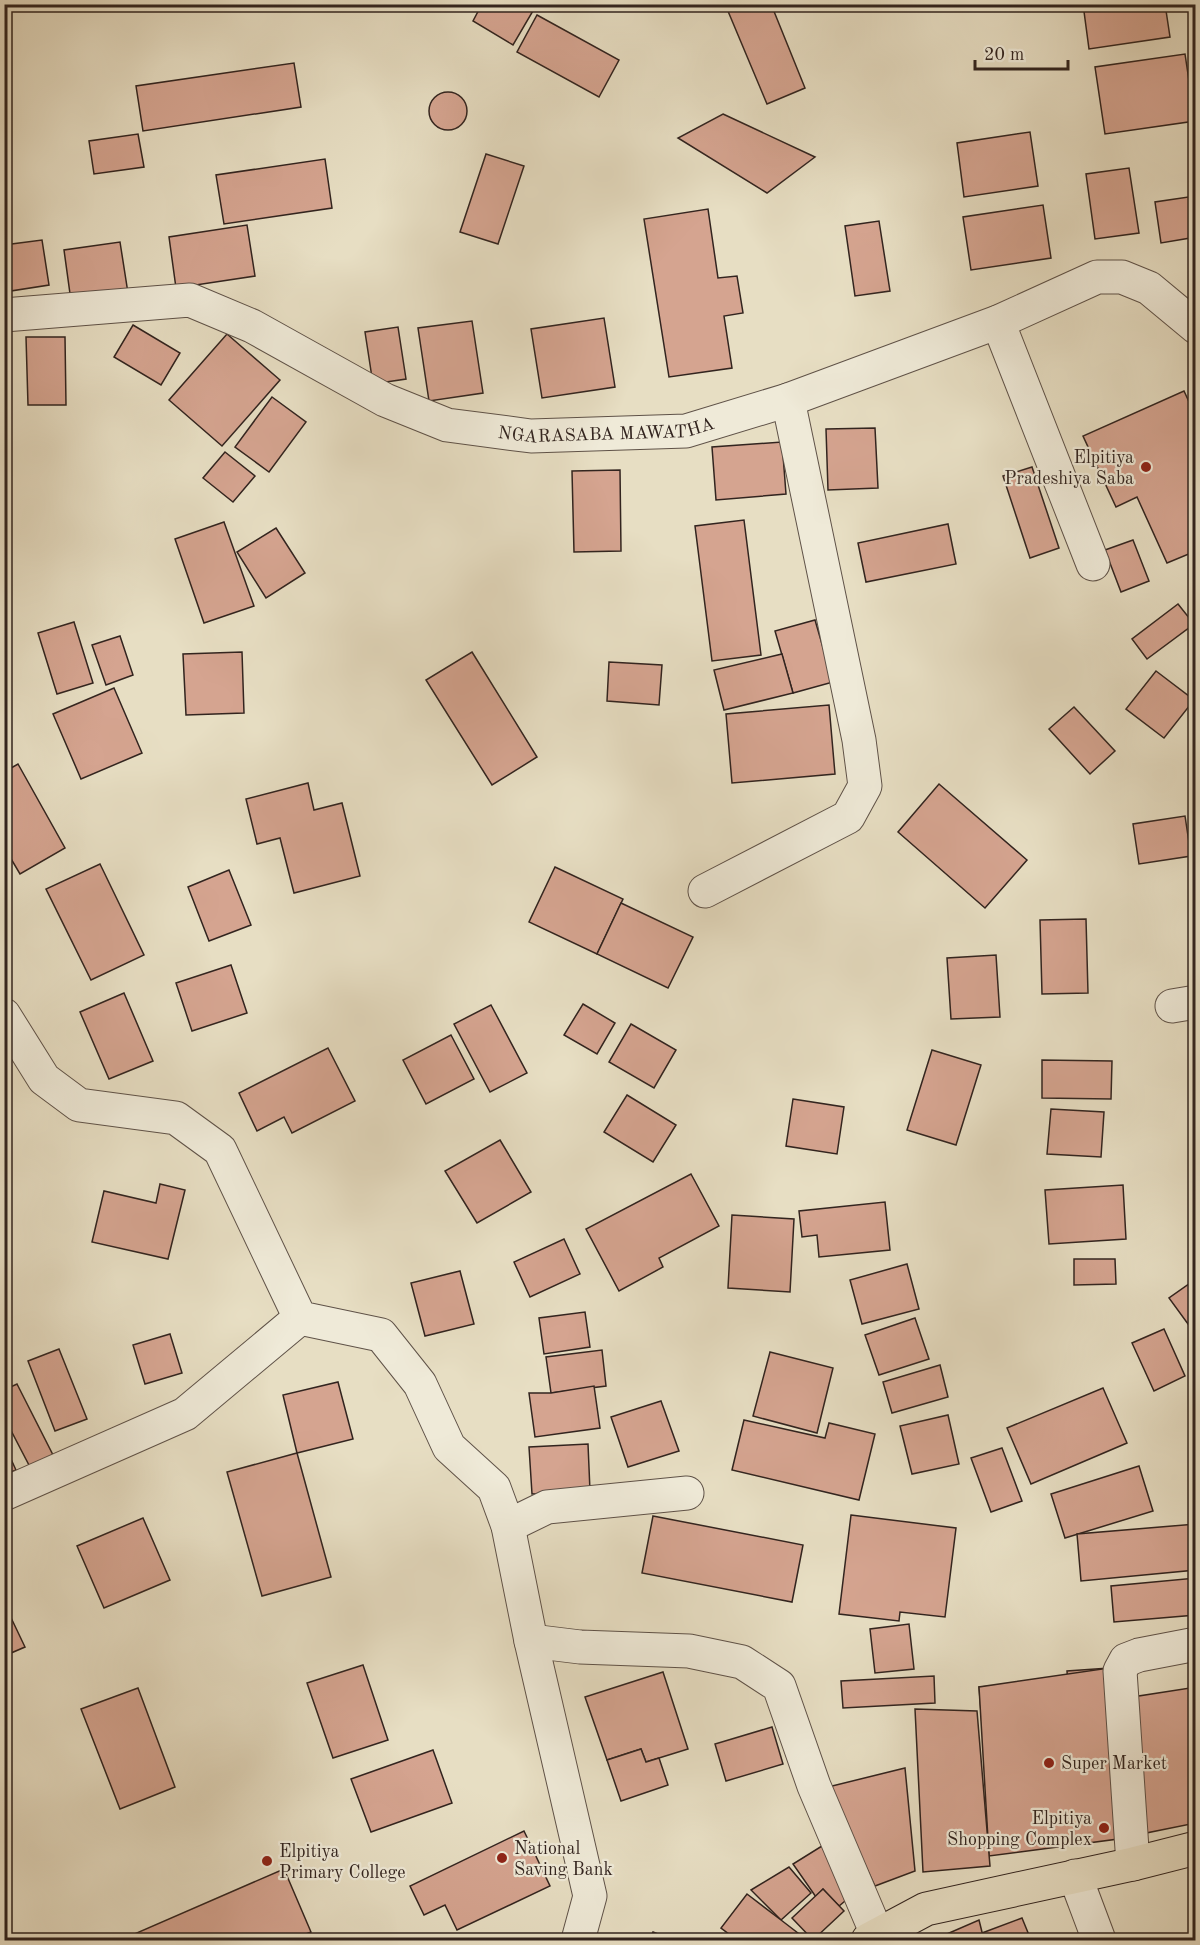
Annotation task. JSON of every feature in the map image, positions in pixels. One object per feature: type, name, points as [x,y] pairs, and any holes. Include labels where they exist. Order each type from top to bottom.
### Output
[{"type":"main road","points":[[873,1937],[926,1909],[1196,1848]]},
{"type":"street","name":"NGARASABA MAWATHA","points":[[4,315],[190,300],[252,326],[385,400],[447,424],[531,436],[686,431],[788,400],[998,322],[1097,277],[1122,277],[1149,288],[1196,327]]},
{"type":"street","points":[[998,322],[1093,564]]},
{"type":"street","points":[[705,891],[848,817],[865,786],[859,740],[788,400]]},
{"type":"street","points":[[4,1015],[44,1079],[79,1105],[176,1118],[220,1150],[300,1318]]},
{"type":"street","points":[[4,1494],[184,1414],[300,1318]]},
{"type":"street","points":[[300,1318],[381,1335],[420,1384],[449,1447],[494,1488],[508,1526],[531,1641],[590,1896],[578,1941]]},
{"type":"street","points":[[508,1526],[547,1507],[687,1493]]},
{"type":"street","points":[[531,1641],[580,1647],[689,1651],[742,1662],[779,1686],[814,1786],[873,1937]]},
{"type":"street","points":[[1133,1864],[1120,1671],[1126,1660],[1139,1655],[1191,1645]]},
{"type":"street","points":[[1075,1876],[1099,1941]]},
{"type":"building","points":[[482,4],[537,4],[513,45],[473,21]]},
{"type":"building","points":[[725,4],[771,4],[805,88],[767,104]]},
{"type":"building","points":[[1083,4],[1165,4],[1170,37],[1089,49]]},
{"type":"building","points":[[537,15],[619,60],[599,97],[517,52]]},
{"type":"building","points":[[1185,54],[1195,121],[1105,134],[1095,67]]},
{"type":"building","points":[[294,63],[301,107],[143,131],[136,86]]},
{"type":"building","points":[[448,92],[462,97],[467,111],[462,125],[448,130],[434,125],[429,111],[434,97]]},
{"type":"building","points":[[723,114],[815,157],[767,193],[678,138]]},
{"type":"building","points":[[1030,132],[1038,186],[964,197],[957,143]]},
{"type":"building","points":[[138,134],[144,167],[94,174],[89,141]]},
{"type":"building","points":[[486,154],[524,166],[498,244],[460,232]]},
{"type":"building","points":[[325,159],[332,208],[224,224],[216,175]]},
{"type":"building","points":[[1129,168],[1139,233],[1095,239],[1086,174]]},
{"type":"building","points":[[1195,196],[1196,237],[1161,243],[1155,202]]},
{"type":"building","points":[[1043,205],[1051,258],[971,270],[963,217]]},
{"type":"building","points":[[708,209],[718,278],[737,276],[743,313],[724,316],[732,368],[669,377],[644,219]]},
{"type":"building","points":[[879,221],[890,291],[855,296],[845,226]]},
{"type":"building","points":[[247,225],[255,276],[176,288],[169,237]]},
{"type":"building","points":[[42,240],[49,285],[4,292],[4,245]]},
{"type":"building","points":[[120,242],[128,293],[71,301],[64,250]]},
{"type":"building","points":[[604,318],[615,387],[542,398],[531,329]]},
{"type":"building","points":[[472,321],[483,393],[429,401],[418,328]]},
{"type":"building","points":[[133,325],[180,353],[161,385],[114,357]]},
{"type":"building","points":[[398,327],[406,379],[373,384],[365,332]]},
{"type":"building","points":[[227,334],[280,380],[222,446],[169,400]]},
{"type":"building","points":[[26,337],[65,337],[66,405],[28,405]]},
{"type":"building","points":[[4,361],[7,361],[9,398],[4,398]]},
{"type":"building","name":"Elpitiya Pradeshiya Saba","points":[[1184,391],[1196,417],[1196,551],[1167,563],[1137,497],[1116,507],[1083,436]]},
{"type":"building","points":[[272,397],[306,422],[269,472],[235,447]]},
{"type":"building","points":[[875,428],[878,488],[828,490],[826,429]]},
{"type":"building","points":[[782,442],[786,494],[716,500],[712,447]]},
{"type":"building","points":[[225,452],[255,476],[233,502],[203,478]]},
{"type":"building","points":[[1032,467],[1059,548],[1030,558],[1003,476]]},
{"type":"building","points":[[620,470],[621,551],[574,552],[572,471]]},
{"type":"building","points":[[744,520],[761,655],[712,661],[695,526]]},
{"type":"building","points":[[224,522],[254,606],[204,623],[175,539]]},
{"type":"building","points":[[948,524],[956,564],[866,582],[858,543]]},
{"type":"building","points":[[276,528],[305,573],[266,598],[237,552]]},
{"type":"building","points":[[1133,540],[1149,581],[1121,592],[1105,550]]},
{"type":"building","points":[[1178,604],[1194,624],[1147,659],[1132,639]]},
{"type":"building","points":[[815,620],[833,682],[793,693],[775,631]]},
{"type":"building","points":[[74,622],[93,683],[57,694],[38,633]]},
{"type":"building","points":[[120,636],[133,675],[106,685],[92,645]]},
{"type":"building","points":[[242,652],[244,713],[186,715],[183,654]]},
{"type":"building","points":[[472,652],[537,757],[492,785],[426,680]]},
{"type":"building","points":[[782,654],[793,693],[724,710],[714,670]]},
{"type":"building","points":[[609,662],[662,665],[659,705],[607,701]]},
{"type":"building","points":[[1156,671],[1194,700],[1164,738],[1126,709]]},
{"type":"building","points":[[114,688],[142,753],[81,779],[53,714]]},
{"type":"building","points":[[829,705],[835,774],[732,783],[726,714]]},
{"type":"building","points":[[1074,707],[1115,751],[1090,774],[1049,729]]},
{"type":"building","points":[[18,764],[65,848],[20,874],[4,847],[4,772]]},
{"type":"building","points":[[308,783],[314,810],[342,803],[360,876],[294,893],[280,838],[257,844],[246,799]]},
{"type":"building","points":[[939,784],[1027,860],[985,908],[898,832]]},
{"type":"building","points":[[1185,816],[1191,856],[1139,864],[1133,824]]},
{"type":"building","points":[[100,864],[144,955],[91,980],[46,889]]},
{"type":"building","points":[[555,867],[623,899],[597,954],[529,922]]},
{"type":"building","points":[[229,870],[251,925],[209,941],[188,887]]},
{"type":"building","points":[[621,903],[693,937],[668,988],[597,954]]},
{"type":"building","points":[[1086,919],[1088,993],[1042,994],[1040,920]]},
{"type":"building","points":[[996,955],[1000,1017],[951,1019],[947,958]]},
{"type":"building","points":[[231,965],[247,1013],[192,1031],[176,983]]},
{"type":"building","points":[[124,993],[153,1061],[109,1079],[80,1012]]},
{"type":"building","points":[[583,1004],[615,1023],[597,1054],[564,1035]]},
{"type":"building","points":[[491,1005],[527,1073],[490,1092],[454,1024]]},
{"type":"building","points":[[631,1024],[676,1050],[654,1088],[609,1062]]},
{"type":"building","points":[[451,1035],[474,1079],[426,1104],[403,1060]]},
{"type":"building","points":[[328,1048],[355,1101],[292,1133],[284,1117],[257,1131],[239,1093]]},
{"type":"building","points":[[932,1050],[981,1065],[956,1145],[907,1130]]},
{"type":"building","points":[[1042,1060],[1112,1061],[1111,1099],[1042,1098]]},
{"type":"building","points":[[627,1095],[676,1125],[653,1162],[604,1132]]},
{"type":"building","points":[[793,1099],[844,1107],[837,1154],[786,1146]]},
{"type":"building","points":[[1051,1109],[1104,1112],[1101,1157],[1047,1154]]},
{"type":"building","points":[[500,1140],[531,1192],[477,1223],[445,1171]]},
{"type":"building","points":[[691,1174],[719,1226],[659,1258],[663,1267],[619,1291],[586,1229]]},
{"type":"building","points":[[160,1184],[185,1190],[168,1259],[92,1242],[104,1191],[156,1203]]},
{"type":"building","points":[[1123,1185],[1126,1239],[1049,1244],[1045,1190]]},
{"type":"building","points":[[885,1202],[890,1250],[819,1257],[817,1235],[802,1237],[799,1211]]},
{"type":"building","points":[[732,1215],[794,1219],[790,1292],[728,1288]]},
{"type":"building","points":[[564,1239],[580,1274],[530,1297],[514,1262]]},
{"type":"building","points":[[1074,1259],[1115,1259],[1116,1284],[1074,1285]]},
{"type":"building","points":[[907,1264],[919,1309],[862,1324],[850,1280]]},
{"type":"building","points":[[460,1271],[474,1324],[425,1336],[411,1283]]},
{"type":"building","points":[[1196,1279],[1196,1335],[1169,1298]]},
{"type":"building","points":[[585,1312],[590,1347],[544,1354],[539,1318]]},
{"type":"building","points":[[915,1318],[929,1359],[879,1375],[865,1335]]},
{"type":"building","points":[[1164,1329],[1185,1376],[1154,1391],[1132,1343]]},
{"type":"building","points":[[170,1334],[182,1373],[145,1384],[133,1345]]},
{"type":"building","points":[[59,1349],[87,1419],[55,1431],[28,1361]]},
{"type":"building","points":[[602,1350],[606,1386],[551,1393],[546,1357]]},
{"type":"building","points":[[770,1352],[833,1368],[817,1433],[753,1416]]},
{"type":"building","points":[[940,1365],[948,1397],[892,1413],[883,1382]]},
{"type":"building","points":[[338,1382],[353,1439],[297,1453],[283,1395]]},
{"type":"building","points":[[17,1384],[53,1455],[30,1467],[4,1417],[4,1390]]},
{"type":"building","points":[[594,1386],[600,1428],[535,1437],[529,1393],[551,1393]]},
{"type":"building","points":[[1103,1388],[1127,1443],[1031,1484],[1007,1428]]},
{"type":"building","points":[[661,1401],[679,1451],[628,1467],[611,1417]]},
{"type":"building","points":[[948,1415],[959,1464],[912,1474],[900,1426]]},
{"type":"building","points":[[744,1420],[825,1438],[829,1423],[875,1434],[859,1500],[732,1470]]},
{"type":"building","points":[[4,1444],[16,1470],[4,1475]]},
{"type":"building","points":[[588,1444],[590,1491],[532,1494],[529,1447]]},
{"type":"building","points":[[1002,1448],[1022,1501],[991,1512],[971,1458]]},
{"type":"building","points":[[297,1453],[331,1577],[262,1596],[227,1472]]},
{"type":"building","points":[[1139,1466],[1153,1511],[1065,1538],[1051,1494]]},
{"type":"building","points":[[851,1515],[956,1528],[945,1617],[900,1612],[899,1621],[839,1614]]},
{"type":"building","points":[[653,1516],[803,1545],[792,1602],[642,1573]]},
{"type":"building","points":[[143,1518],[170,1580],[104,1608],[77,1546]]},
{"type":"building","points":[[1196,1524],[1196,1570],[1081,1581],[1077,1534]]},
{"type":"building","points":[[1196,1578],[1196,1615],[1114,1622],[1111,1586]]},
{"type":"building","points":[[4,1603],[25,1647],[4,1656]]},
{"type":"building","points":[[909,1624],[914,1669],[875,1673],[870,1629]]},
{"type":"building","points":[[363,1665],[388,1740],[333,1758],[307,1683]]},
{"type":"building","name":"Super Market","points":[[1109,1668],[1120,1818],[990,1826],[979,1687],[1012,1685],[1017,1761],[1073,1757],[1067,1671]]},
{"type":"building","name":"Super Market","points":[[1109,1668],[1118,1839],[989,1856],[979,1687]]},
{"type":"building","points":[[663,1672],[688,1749],[646,1762],[641,1749],[607,1760],[585,1697]]},
{"type":"building","points":[[934,1676],[935,1703],[843,1708],[841,1681]]},
{"type":"building","points":[[138,1688],[175,1787],[120,1809],[81,1709]]},
{"type":"building","points":[[1190,1688],[1196,1697],[1196,1823],[1146,1833],[1126,1698]]},
{"type":"building","points":[[915,1709],[977,1711],[990,1866],[923,1872]]},
{"type":"building","points":[[772,1727],[783,1764],[726,1781],[715,1744]]},
{"type":"building","points":[[641,1749],[646,1762],[659,1758],[668,1785],[621,1801],[607,1760]]},
{"type":"building","points":[[433,1750],[452,1803],[371,1832],[351,1779]]},
{"type":"building","points":[[905,1768],[915,1871],[875,1886],[828,1787]]},
{"type":"building","name":"National Saving Bank","points":[[524,1831],[550,1886],[457,1930],[445,1905],[424,1915],[410,1886]]},
{"type":"building","points":[[830,1841],[845,1901],[839,1906],[823,1889],[816,1897],[793,1864]]},
{"type":"building","points":[[789,1867],[811,1893],[781,1920],[751,1890]]},
{"type":"building","points":[[284,1869],[311,1932],[291,1940],[135,1940],[132,1935]]},
{"type":"building","points":[[823,1889],[844,1911],[813,1940],[792,1918]]},
{"type":"building","points":[[747,1894],[807,1940],[737,1940],[721,1928]]},
{"type":"building","points":[[1022,1918],[1031,1940],[985,1940],[982,1933]]},
{"type":"building","points":[[979,1920],[984,1940],[933,1940]]},
{"type":"building","points":[[653,1932],[673,1940],[649,1940]]},
{"type":"place","name":"Elpitiya Pradeshiya Saba","points":[[1146,467]]},
{"type":"place","name":"Super Market","points":[[1049,1763]]},
{"type":"place","name":"Elpitiya Shopping Complex","points":[[1104,1828]]},
{"type":"place","name":"National Saving Bank","points":[[502,1858]]},
{"type":"place","name":"Elpitiya Primary College","points":[[267,1861]]}]
